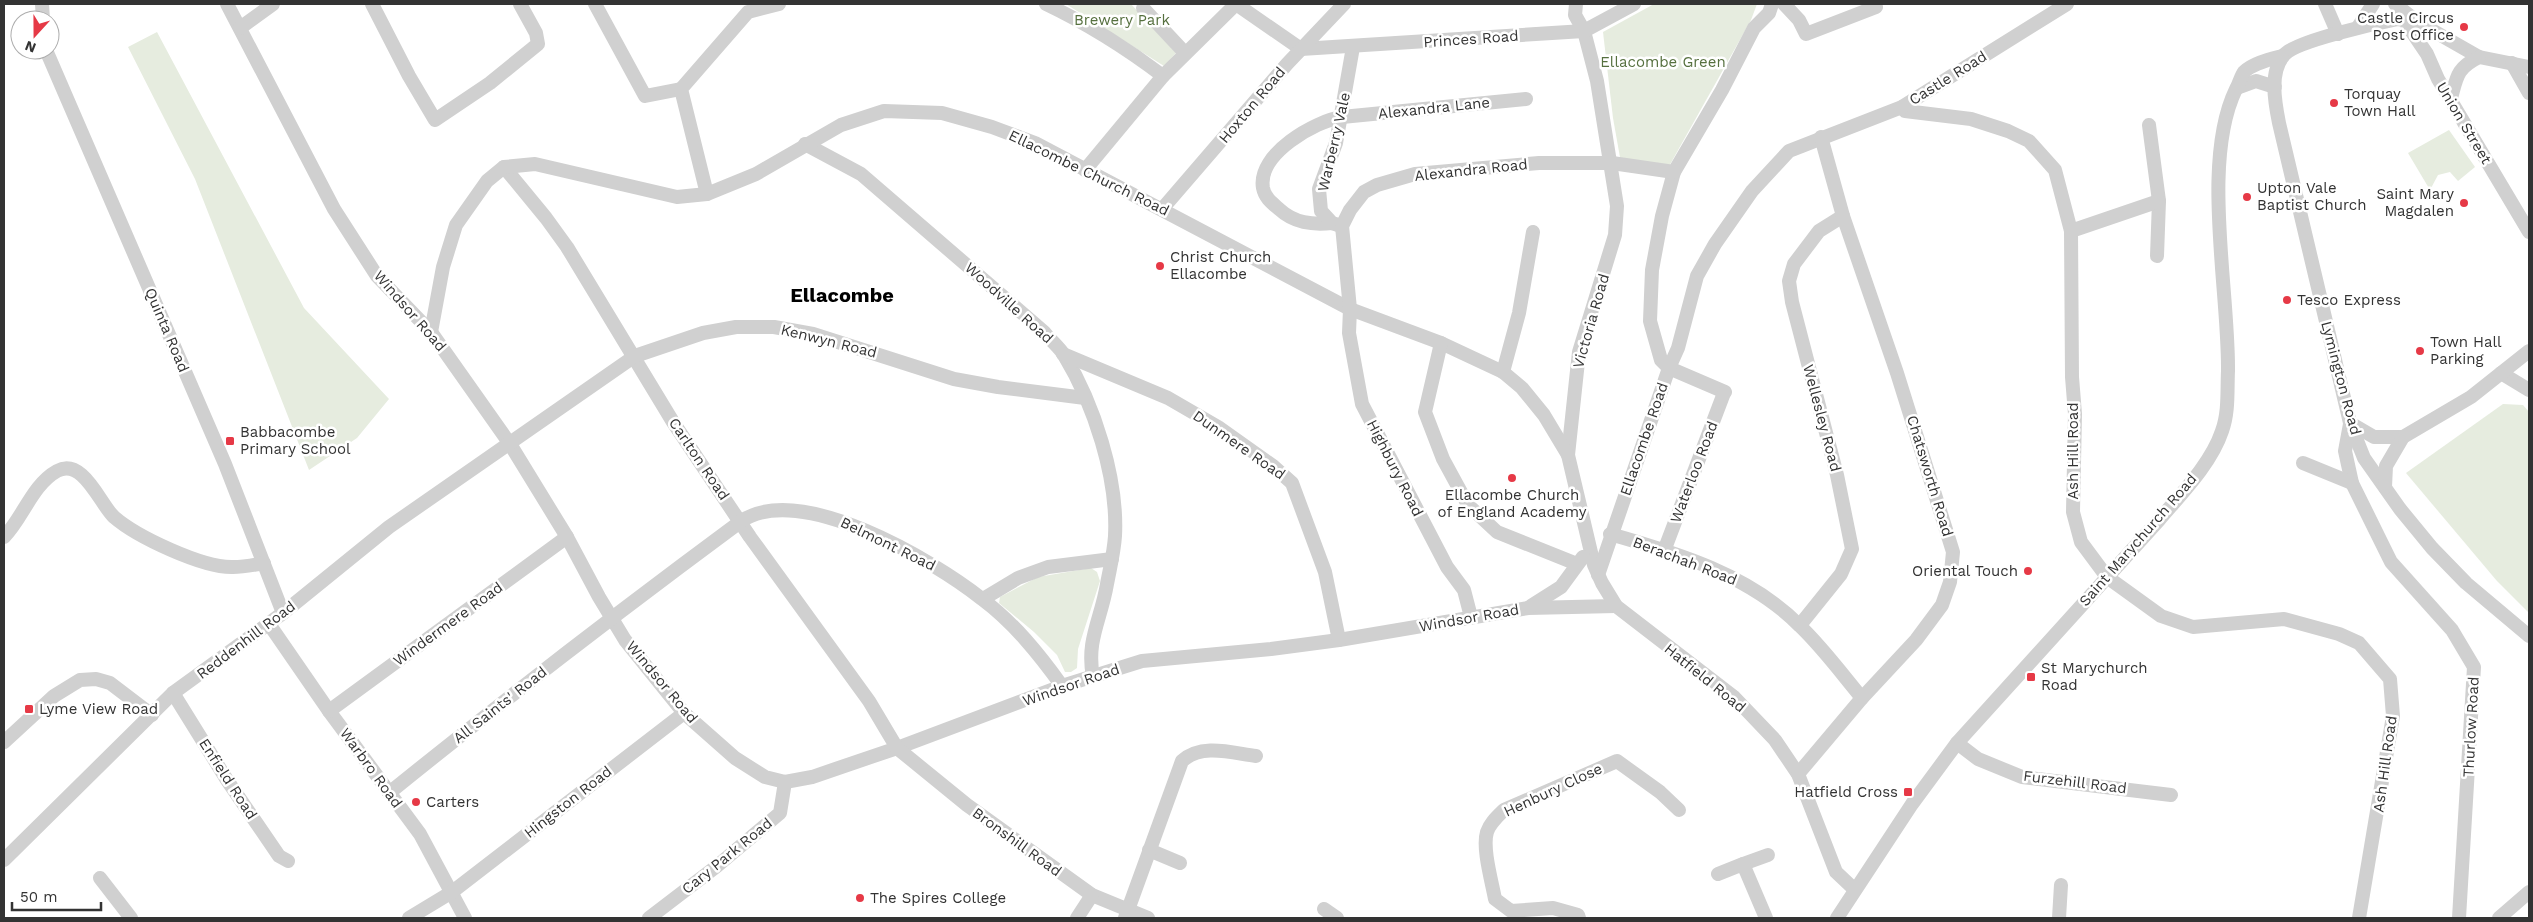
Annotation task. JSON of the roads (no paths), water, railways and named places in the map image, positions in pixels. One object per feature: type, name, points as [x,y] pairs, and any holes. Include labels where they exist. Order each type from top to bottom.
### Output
[{"type":"street","name":"Windsor Road","points":[[227,4],[334,209],[378,276],[430,332],[510,444],[567,537],[625,640],[684,713],[745,766],[765,777],[785,782],[812,777],[897,748],[1062,686],[1142,661],[1271,649],[1339,640],[1528,608],[1616,606]]},
{"type":"street","points":[[240,28],[273,4]]},
{"type":"street","points":[[372,4],[409,76],[435,120],[490,84],[538,44],[536,33],[520,4]]},
{"type":"street","points":[[595,4],[645,96],[681,89],[748,12],[774,4]]},
{"type":"street","points":[[1046,4],[1082,21],[1135,54],[1163,76]]},
{"type":"street","points":[[1085,170],[1163,76],[1236,4],[1301,49]]},
{"type":"street","name":"Hoxton Road","points":[[1163,208],[1301,49],[1344,4]]},
{"type":"street","name":"Victoria Road","points":[[1576,4],[1575,15],[1584,31],[1598,81],[1612,163],[1616,206],[1615,235],[1579,352],[1568,455],[1598,575],[1616,606]]},
{"type":"street","name":"Princes Road","points":[[1301,49],[1584,31],[1618,9],[1634,4]]},
{"type":"street","name":"Ellacombe Road","points":[[1598,575],[1610,534],[1638,460],[1669,368],[1661,360],[1650,320],[1652,270],[1662,216],[1674,172],[1722,90],[1754,28],[1768,13],[1772,4]]},
{"type":"street","points":[[1784,4],[1799,20],[1806,34],[1876,8]]},
{"type":"street","name":"Castle Road","points":[[1669,368],[1678,348],[1697,276],[1715,244],[1752,191],[1789,151],[1902,107],[2067,4]]},
{"type":"street","points":[[2325,4],[2338,34]]},
{"type":"street","points":[[2358,26],[2373,4]]},
{"type":"street","points":[[2395,4],[2406,20],[2479,57],[2529,66]]},
{"type":"street","points":[[1142,8],[1185,53]]},
{"type":"street","points":[[2237,88],[2244,72],[2266,61],[2282,56],[2288,50],[2358,26],[2406,20]]},
{"type":"street","name":"Union Street","points":[[2406,20],[2438,79],[2529,232]]},
{"type":"street","name":"Warberry Vale","points":[[1337,225],[1321,211],[1319,189],[1336,143],[1353,47]]},
{"type":"street","name":"Lymington Road","points":[[2282,56],[2276,69],[2275,87],[2279,123],[2350,423],[2364,458],[2432,548],[2466,583],[2529,636]]},
{"type":"street","points":[[2451,98],[2457,75],[2465,64],[2479,57]]},
{"type":"street","name":"Quinta Road","points":[[50,60],[225,464],[283,613]]},
{"type":"street","points":[[2512,63],[2529,93]]},
{"type":"street","points":[[2237,88],[2256,81],[2275,87]]},
{"type":"street","name":"Saint Marychurch Road","points":[[1837,918],[1854,889],[1912,804],[1957,743],[2188,486],[2222,431],[2227,407],[2228,344],[2220,216],[2220,170],[2224,121],[2229,104],[2237,88]]},
{"type":"street","points":[[681,89],[707,194]]},
{"type":"street","name":"Alexandra Lane","points":[[1337,225],[1304,222],[1287,216],[1267,198],[1263,187],[1270,161],[1277,152],[1317,123],[1342,117],[1526,99]]},
{"type":"street","name":"Ash Hill Road","points":[[1902,107],[1905,111],[1972,119],[2029,141],[2055,170],[2072,232],[2072,377],[2075,414],[2073,512],[2081,542],[2108,577],[2160,616],[2193,626],[2284,619],[2339,634],[2359,643],[2390,679],[2393,716],[2359,918]]},
{"type":"street","name":"Ellacombe Church Road","points":[[504,167],[534,164],[677,197],[707,194],[756,174],[805,144],[841,125],[884,111],[942,113],[992,126],[1035,143],[1163,208],[1350,308],[1440,343],[1504,372],[1522,388],[1544,414],[1568,455]]},
{"type":"street","points":[[2149,125],[2159,201],[2157,256]]},
{"type":"street","name":"Chatsworth Road","points":[[1798,774],[1862,698],[1916,640],[1942,605],[1950,582],[1953,552],[1907,402],[1843,216],[1821,137]]},
{"type":"street","name":"Woodville Road","points":[[805,144],[861,174],[1044,332],[1063,354],[1085,398],[1105,453],[1114,503],[1115,535],[1112,559],[1104,603],[1091,646],[1090,658],[1093,677]]},
{"type":"street","name":"Alexandra Road","points":[[1337,225],[1364,192],[1377,185],[1415,174],[1539,163],[1612,163],[1674,172]]},
{"type":"street","points":[[430,332],[443,267],[456,224],[487,181],[504,167]]},
{"type":"street","name":"Carlton Road","points":[[504,167],[562,240],[635,356],[673,422],[740,522],[846,666],[897,748]]},
{"type":"street","points":[[2072,232],[2159,201]]},
{"type":"street","name":"Wellesley Road","points":[[1800,625],[1841,574],[1851,556],[1852,543],[1792,302],[1789,281],[1794,264],[1819,231],[1843,216]]},
{"type":"street","points":[[1337,225],[1350,308]]},
{"type":"street","points":[[1504,372],[1519,313],[1534,232]]},
{"type":"street","name":"Highbury Road","points":[[1350,308],[1349,332],[1362,404],[1447,567],[1464,590],[1471,617]]},
{"type":"street","name":"Kenwyn Road","points":[[510,444],[550,414],[635,356],[703,333],[736,327],[774,327],[813,334],[954,379],[998,387],[1085,398]]},
{"type":"street","points":[[1440,343],[1425,412],[1443,459],[1468,505],[1497,532],[1547,554],[1577,564]]},
{"type":"street","points":[[2385,487],[2386,466],[2403,437],[2471,397],[2529,351]]},
{"type":"street","name":"Dunmere Road","points":[[1063,354],[1168,398],[1218,427],[1273,466],[1292,483],[1325,572],[1339,640]]},
{"type":"street","name":"Waterloo Road","points":[[1664,551],[1724,393],[1717,387],[1669,368]]},
{"type":"street","points":[[2501,373],[2529,390]]},
{"type":"street","points":[[2350,423],[2374,436],[2403,437]]},
{"type":"street","name":"Thurlow Road","points":[[2350,423],[2346,451],[2352,483],[2391,562],[2452,630],[2474,667],[2458,918]]},
{"type":"street","name":"Reddenhill Road","points":[[4,860],[173,693],[269,624],[389,527],[510,444]]},
{"type":"street","points":[[2303,464],[2352,483]]},
{"type":"street","points":[[4,537],[45,482],[58,470],[65,470],[84,476],[90,481],[102,503],[114,516],[131,529],[169,549],[211,564],[232,568],[264,564]]},
{"type":"street","name":"Belmont Road","points":[[611,617],[678,570],[748,516],[775,509],[835,518],[923,558],[983,599],[1042,657],[1062,686]]},
{"type":"street","name":"Berachah Road","points":[[1610,534],[1664,551],[1737,580],[1772,603],[1800,625],[1862,698]]},
{"type":"street","name":"Windermere Road","points":[[329,711],[567,537]]},
{"type":"street","name":"Windsor Road","points":[[1528,608],[1545,599],[1561,587],[1590,548]]},
{"type":"street","points":[[983,599],[1018,578],[1048,567],[1112,559]]},
{"type":"street","name":"Hatfield Road","points":[[1616,606],[1734,697],[1775,740],[1798,774],[1836,872],[1854,889]]},
{"type":"street","name":"All Saints' Road","points":[[389,793],[611,617]]},
{"type":"street","name":"Warbro Road","points":[[269,624],[329,711],[420,834],[465,918]]},
{"type":"street","points":[[4,742],[54,696],[80,680],[96,679],[110,682],[152,715]]},
{"type":"street","name":"Enfield Road","points":[[173,693],[227,780],[279,856],[288,861]]},
{"type":"street","name":"Hingston Road","points":[[409,918],[452,892],[684,713]]},
{"type":"street","name":"Furzehill Road","points":[[1957,743],[1978,759],[2022,777],[2171,795]]},
{"type":"street","name":"Bronshill Road","points":[[897,748],[968,805],[1092,896],[1126,915],[1148,918]]},
{"type":"street","points":[[1126,915],[1148,850],[1182,761],[1190,754],[1206,750],[1256,756]]},
{"type":"street","name":"Henbury Close","points":[[1579,918],[1578,915],[1553,908],[1511,911],[1495,899],[1486,850],[1486,834],[1492,823],[1504,810],[1617,761],[1648,783],[1680,810]]},
{"type":"street","name":"Cary Park Road","points":[[649,918],[717,866],[780,813],[785,782]]},
{"type":"street","points":[[1148,850],[1180,863]]},
{"type":"street","points":[[1718,874],[1768,855]]},
{"type":"street","points":[[1743,864],[1766,918]]},
{"type":"street","points":[[100,878],[131,918]]},
{"type":"street","points":[[2059,918],[2061,885]]},
{"type":"street","points":[[2498,918],[2529,892]]},
{"type":"street","points":[[1077,918],[1092,896]]},
{"type":"street","points":[[1324,909],[1337,918]]},
{"type":"place","name":"Castle Circus Post Office","points":[[2464,27]]},
{"type":"place","name":"Torquay Town Hall","points":[[2334,103]]},
{"type":"place","name":"Upton Vale Baptist Church","points":[[2247,197]]},
{"type":"place","name":"Saint Mary Magdalen","points":[[2464,203]]},
{"type":"place","name":"Christ Church Ellacombe","points":[[1160,266]]},
{"type":"place","name":"Tesco Express","points":[[2287,300]]},
{"type":"place","name":"Town Hall Parking","points":[[2420,351]]},
{"type":"place","name":"Babbacombe Primary School","points":[[230,441]]},
{"type":"place","name":"Ellacombe Church of England Academy","points":[[1512,478]]},
{"type":"place","name":"Oriental Touch","points":[[2028,571]]},
{"type":"place","name":"St Marychurch Road","points":[[2031,677]]},
{"type":"place","name":"Lyme View Road","points":[[29,709]]},
{"type":"place","name":"Hatfield Cross","points":[[1908,792]]},
{"type":"place","name":"Carters","points":[[416,802]]},
{"type":"place","name":"The Spires College","points":[[860,898]]},
{"type":"district","name":"Ellacombe","points":[[842,295]]},
{"type":"park label","name":"Brewery Park","points":[[1122,20]]},
{"type":"park label","name":"Ellacombe Green","points":[[1663,62]]}]
